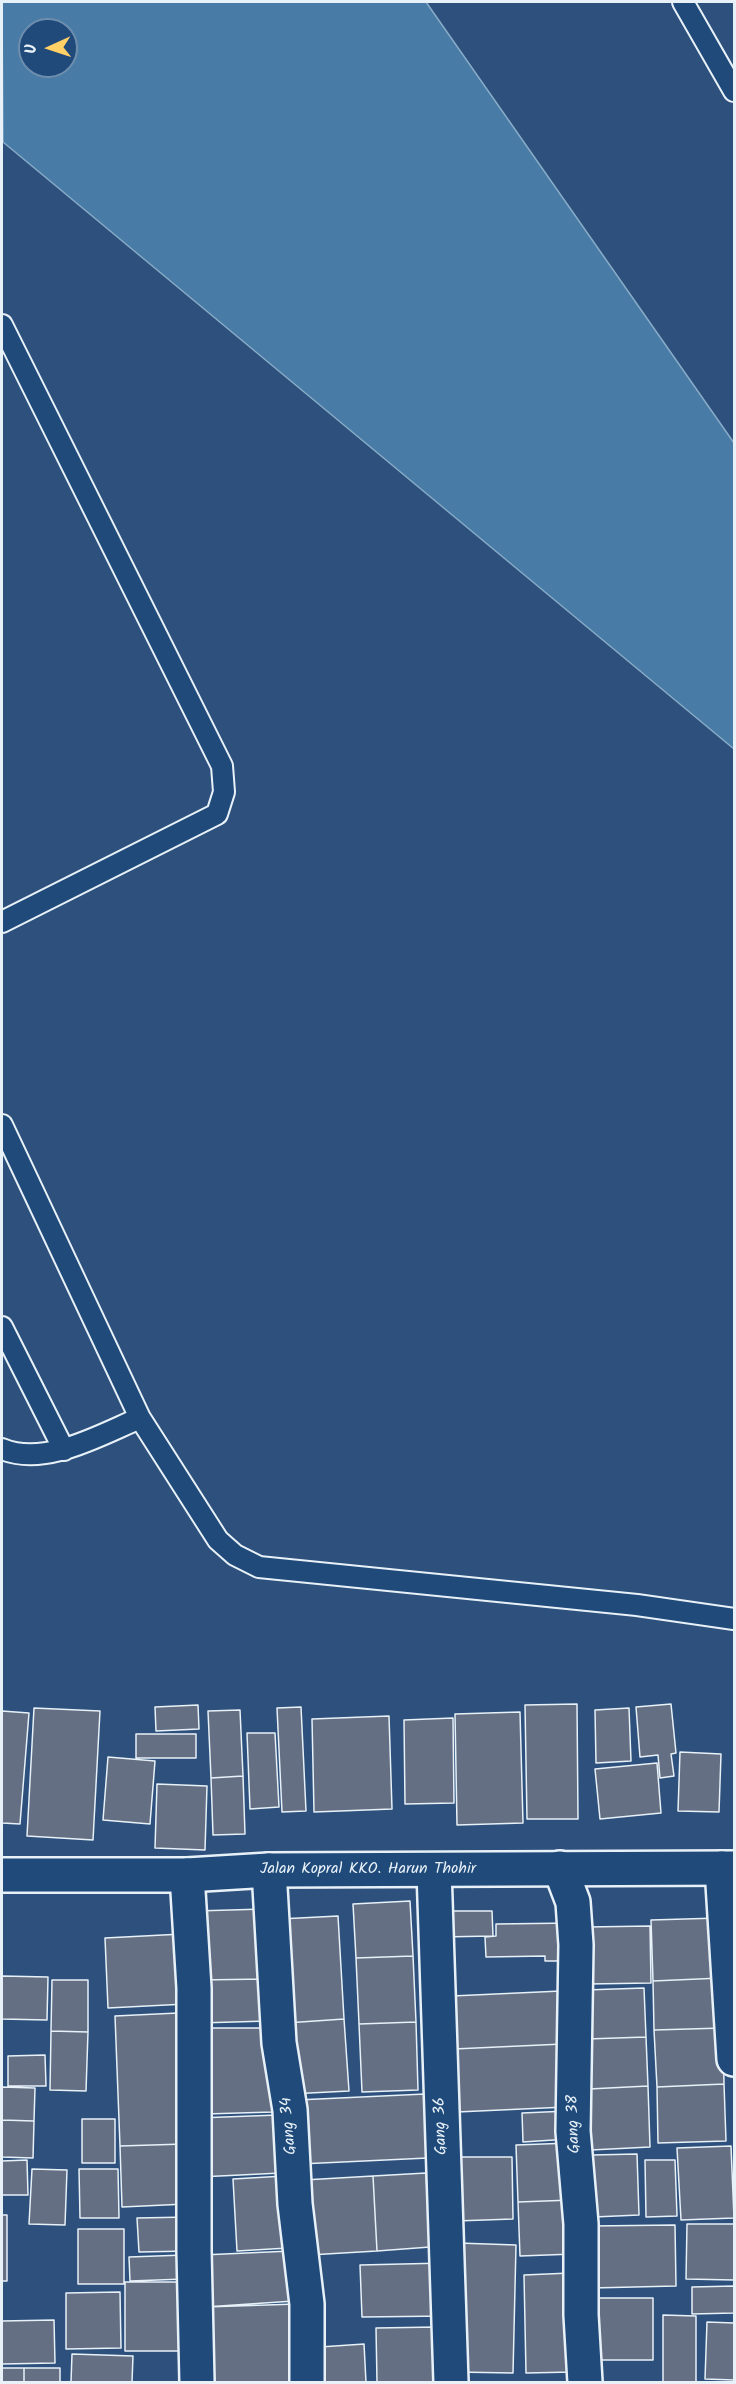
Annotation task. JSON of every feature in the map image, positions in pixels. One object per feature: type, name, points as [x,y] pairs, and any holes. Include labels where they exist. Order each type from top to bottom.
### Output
[{"type":"street","name":"Gang 38","points":[[560,1868],[573,1902],[576,1945],[573,2131],[581,2223],[581,2315],[585,2382]]},
{"type":"street","name":"Jalan Kopral KKO. Harun Thohir","points":[[2,1875],[187,1875],[269,1870],[728,1868]]},
{"type":"street","points":[[728,1868],[735,2059]]},
{"type":"street","name":"Gang 34","points":[[269,1870],[279,2043],[290,2110],[295,2204],[307,2304],[307,2382]]},
{"type":"street","name":"Gang 36","points":[[434,1870],[451,2382]]},
{"type":"street","points":[[187,1875],[194,1988],[194,2251],[197,2382]]},
{"type":"lane","points":[[683,2],[735,91]]},
{"type":"lane","points":[[2,325],[222,766],[224,792],[217,814],[2,922]]},
{"type":"lane","points":[[2,1125],[140,1418],[218,1540],[234,1555],[259,1567],[637,1605],[735,1619]]},
{"type":"lane","points":[[2,1327],[64,1450]]},
{"type":"lane","points":[[2,1449],[16,1455],[64,1450],[140,1418]]},
{"type":"water","points":[[2,2],[426,2],[734,443],[734,749],[3,142]]},
{"type":"building","points":[[577,1704],[578,1819],[527,1819],[525,1705]]},
{"type":"building","points":[[671,1704],[676,1753],[671,1754],[674,1776],[660,1778],[658,1755],[640,1757],[636,1707]]},
{"type":"building","points":[[198,1705],[199,1729],[156,1731],[155,1707]]},
{"type":"building","points":[[301,1707],[306,1811],[282,1812],[277,1708]]},
{"type":"building","points":[[34,1708],[100,1711],[93,1840],[27,1836]]},
{"type":"building","points":[[629,1708],[631,1761],[596,1763],[595,1710]]},
{"type":"building","points":[[240,1710],[243,1776],[211,1778],[208,1711]]},
{"type":"building","points":[[2,1711],[29,1713],[20,1824],[2,1823]]},
{"type":"building","points":[[520,1712],[523,1823],[457,1825],[455,1714]]},
{"type":"building","points":[[389,1716],[392,1809],[314,1812],[312,1719]]},
{"type":"building","points":[[453,1718],[454,1803],[405,1804],[404,1720]]},
{"type":"building","points":[[247,1733],[275,1733],[279,1807],[250,1809]]},
{"type":"building","points":[[136,1734],[196,1734],[196,1758],[136,1758]]},
{"type":"building","points":[[680,1752],[721,1754],[719,1812],[678,1811]]},
{"type":"building","points":[[108,1757],[155,1761],[150,1824],[103,1820]]},
{"type":"building","points":[[657,1763],[661,1813],[600,1819],[595,1769]]},
{"type":"building","points":[[243,1776],[245,1834],[213,1835],[211,1778]]},
{"type":"building","points":[[157,1784],[207,1786],[205,1850],[155,1848]]},
{"type":"building","points":[[410,1901],[413,1956],[356,1958],[353,1904]]},
{"type":"building","points":[[264,1909],[266,1979],[198,1980],[196,1911]]},
{"type":"building","points":[[439,1911],[492,1911],[493,1936],[440,1937]]},
{"type":"building","points":[[338,1916],[344,2019],[286,2023],[280,1919]]},
{"type":"building","points":[[719,1918],[721,1978],[653,1981],[651,1920]]},
{"type":"building","points":[[572,1923],[573,1961],[545,1961],[545,1956],[486,1957],[485,1937],[496,1936],[496,1924]]},
{"type":"building","points":[[650,1926],[651,1983],[588,1984],[587,1927]]},
{"type":"building","points":[[182,1934],[186,2004],[108,2008],[105,1938]]},
{"type":"building","points":[[413,1956],[416,2022],[359,2024],[356,1958]]},
{"type":"building","points":[[2,1976],[48,1977],[47,2020],[2,2019]]},
{"type":"building","points":[[721,1978],[723,2028],[654,2030],[653,1981]]},
{"type":"building","points":[[266,1979],[268,2021],[199,2023],[198,1980]]},
{"type":"building","points":[[52,1980],[88,1980],[88,2032],[51,2031]]},
{"type":"building","points":[[644,1988],[646,2037],[587,2039],[585,1990]]},
{"type":"building","points":[[561,1991],[563,2044],[454,2049],[452,1996]]},
{"type":"building","points":[[178,2013],[184,2144],[120,2146],[115,2016]]},
{"type":"building","points":[[344,2019],[349,2091],[290,2094],[286,2023]]},
{"type":"building","points":[[416,2022],[418,2090],[362,2092],[359,2024]]},
{"type":"building","points":[[204,2028],[273,2028],[273,2112],[205,2114]]},
{"type":"building","points":[[723,2028],[724,2084],[657,2087],[654,2030]]},
{"type":"building","points":[[51,2031],[88,2032],[86,2091],[50,2090]]},
{"type":"building","points":[[646,2037],[648,2086],[589,2089],[587,2039]]},
{"type":"building","points":[[563,2044],[566,2107],[457,2112],[454,2049]]},
{"type":"building","points":[[45,2055],[46,2086],[8,2086],[8,2056]]},
{"type":"building","points":[[724,2084],[726,2141],[658,2143],[657,2087]]},
{"type":"building","points":[[648,2086],[650,2147],[591,2150],[589,2089]]},
{"type":"building","points":[[2,2087],[35,2088],[34,2121],[2,2120]]},
{"type":"building","points":[[425,2094],[428,2158],[300,2164],[297,2100]]},
{"type":"building","points":[[568,2111],[569,2139],[523,2142],[522,2113]]},
{"type":"building","points":[[278,2115],[281,2173],[199,2177],[197,2118]]},
{"type":"building","points":[[82,2119],[115,2119],[115,2163],[82,2163]]},
{"type":"building","points":[[2,2120],[34,2121],[33,2158],[2,2157]]},
{"type":"building","points":[[570,2143],[572,2200],[518,2202],[516,2145]]},
{"type":"building","points":[[184,2144],[186,2204],[122,2207],[120,2146]]},
{"type":"building","points":[[731,2146],[734,2218],[681,2220],[677,2148]]},
{"type":"building","points":[[637,2154],[639,2215],[594,2217],[592,2155]]},
{"type":"building","points":[[455,2157],[512,2157],[513,2219],[456,2221]]},
{"type":"building","points":[[27,2160],[28,2195],[2,2195],[2,2161]]},
{"type":"building","points":[[645,2160],[675,2160],[677,2216],[646,2217]]},
{"type":"building","points":[[32,2169],[67,2170],[65,2225],[29,2224]]},
{"type":"building","points":[[79,2169],[118,2169],[119,2218],[80,2218]]},
{"type":"building","points":[[426,2173],[430,2247],[377,2251],[373,2176]]},
{"type":"building","points":[[284,2176],[288,2248],[237,2251],[233,2179]]},
{"type":"building","points":[[373,2176],[377,2251],[309,2255],[304,2180]]},
{"type":"building","points":[[572,2200],[574,2254],[520,2256],[518,2202]]},
{"type":"building","points":[[2,2215],[7,2215],[7,2281],[2,2281]]},
{"type":"building","points":[[189,2217],[190,2251],[139,2252],[137,2218]]},
{"type":"building","points":[[687,2224],[734,2224],[734,2280],[686,2279]]},
{"type":"building","points":[[675,2225],[676,2286],[592,2288],[591,2226]]},
{"type":"building","points":[[78,2229],[124,2229],[124,2284],[78,2284]]},
{"type":"building","points":[[458,2243],[516,2245],[513,2373],[455,2372]]},
{"type":"building","points":[[291,2251],[294,2301],[205,2307],[202,2255]]},
{"type":"building","points":[[184,2255],[185,2279],[130,2281],[129,2257]]},
{"type":"building","points":[[445,2263],[446,2316],[362,2317],[360,2265]]},
{"type":"building","points":[[570,2273],[573,2372],[526,2373],[524,2275]]},
{"type":"building","points":[[125,2282],[188,2282],[188,2351],[125,2351]]},
{"type":"building","points":[[734,2286],[734,2313],[692,2314],[692,2287]]},
{"type":"building","points":[[120,2292],[121,2348],[66,2349],[66,2293]]},
{"type":"building","points":[[590,2298],[653,2298],[653,2360],[591,2360]]},
{"type":"building","points":[[297,2304],[299,2382],[207,2382],[205,2307]]},
{"type":"building","points":[[663,2315],[696,2316],[696,2382],[663,2382]]},
{"type":"building","points":[[54,2320],[55,2363],[2,2364],[2,2321]]},
{"type":"building","points":[[707,2322],[734,2323],[734,2380],[705,2379]]},
{"type":"building","points":[[437,2327],[438,2382],[377,2382],[376,2328]]},
{"type":"building","points":[[364,2344],[366,2382],[322,2382],[320,2347]]},
{"type":"building","points":[[72,2354],[133,2356],[132,2382],[71,2382]]},
{"type":"building","points":[[2,2368],[24,2368],[24,2382],[2,2382]]},
{"type":"building","points":[[24,2368],[60,2368],[60,2382],[24,2382]]}]
